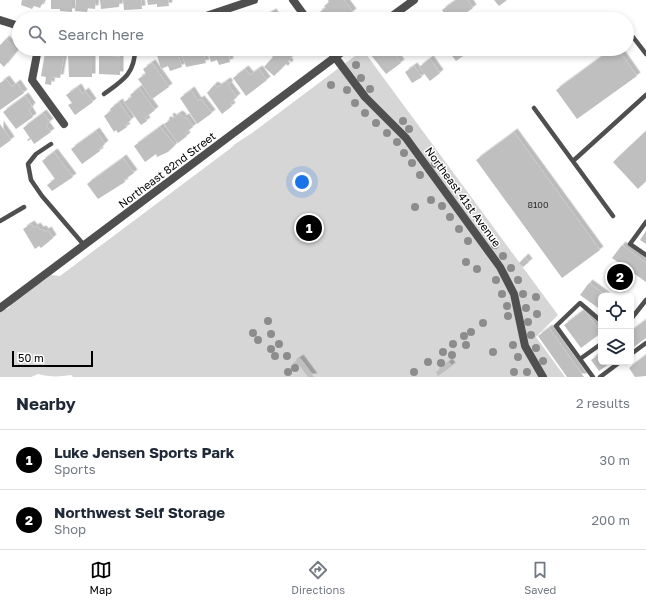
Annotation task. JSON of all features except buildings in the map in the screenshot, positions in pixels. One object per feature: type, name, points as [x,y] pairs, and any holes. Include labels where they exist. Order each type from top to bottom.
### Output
[{"type":"street","points":[[218,12],[254,0]]},
{"type":"street","points":[[293,0],[302,12]]},
{"type":"street","points":[[398,12],[414,0]]},
{"type":"street","points":[[0,20],[12,24]]},
{"type":"street","points":[[37,56],[32,80],[64,124]]},
{"type":"street","name":"Northeast 82nd Street","points":[[0,308],[335,57]]},
{"type":"street","name":"Northeast 41st Avenue","points":[[335,57],[365,97],[406,138],[500,267],[514,294],[525,346],[543,377]]},
{"type":"lane","points":[[634,38],[646,54]]},
{"type":"lane","points":[[104,94],[125,79],[130,71],[133,56]]},
{"type":"lane","points":[[573,161],[646,95]]},
{"type":"lane","points":[[534,108],[613,216]]},
{"type":"lane","points":[[51,144],[36,154],[28,164],[31,180],[42,196],[84,245]]},
{"type":"lane","points":[[0,221],[24,207]]},
{"type":"lane","points":[[646,222],[630,244],[646,255]]},
{"type":"lane","points":[[634,315],[646,300]]},
{"type":"lane","points":[[593,377],[556,326],[580,303],[598,318]]},
{"type":"lane","points":[[634,352],[646,343]]},
{"type":"lane","points":[[580,359],[598,346]]},
{"type":"lane","points":[[600,377],[616,365]]},
{"type":"shaded area","points":[[355,56],[367,56],[558,315],[536,337],[565,377],[73,377],[71,375],[46,376],[38,374],[31,377],[0,377],[0,309],[7,309],[10,307],[9,300],[24,295],[35,285],[51,275],[60,276],[235,144]]},
{"type":"place","name":"Luke Jensen Sports Park","points":[[309,228]]},
{"type":"place","name":"Northwest Self Storage","points":[[620,277]]}]
